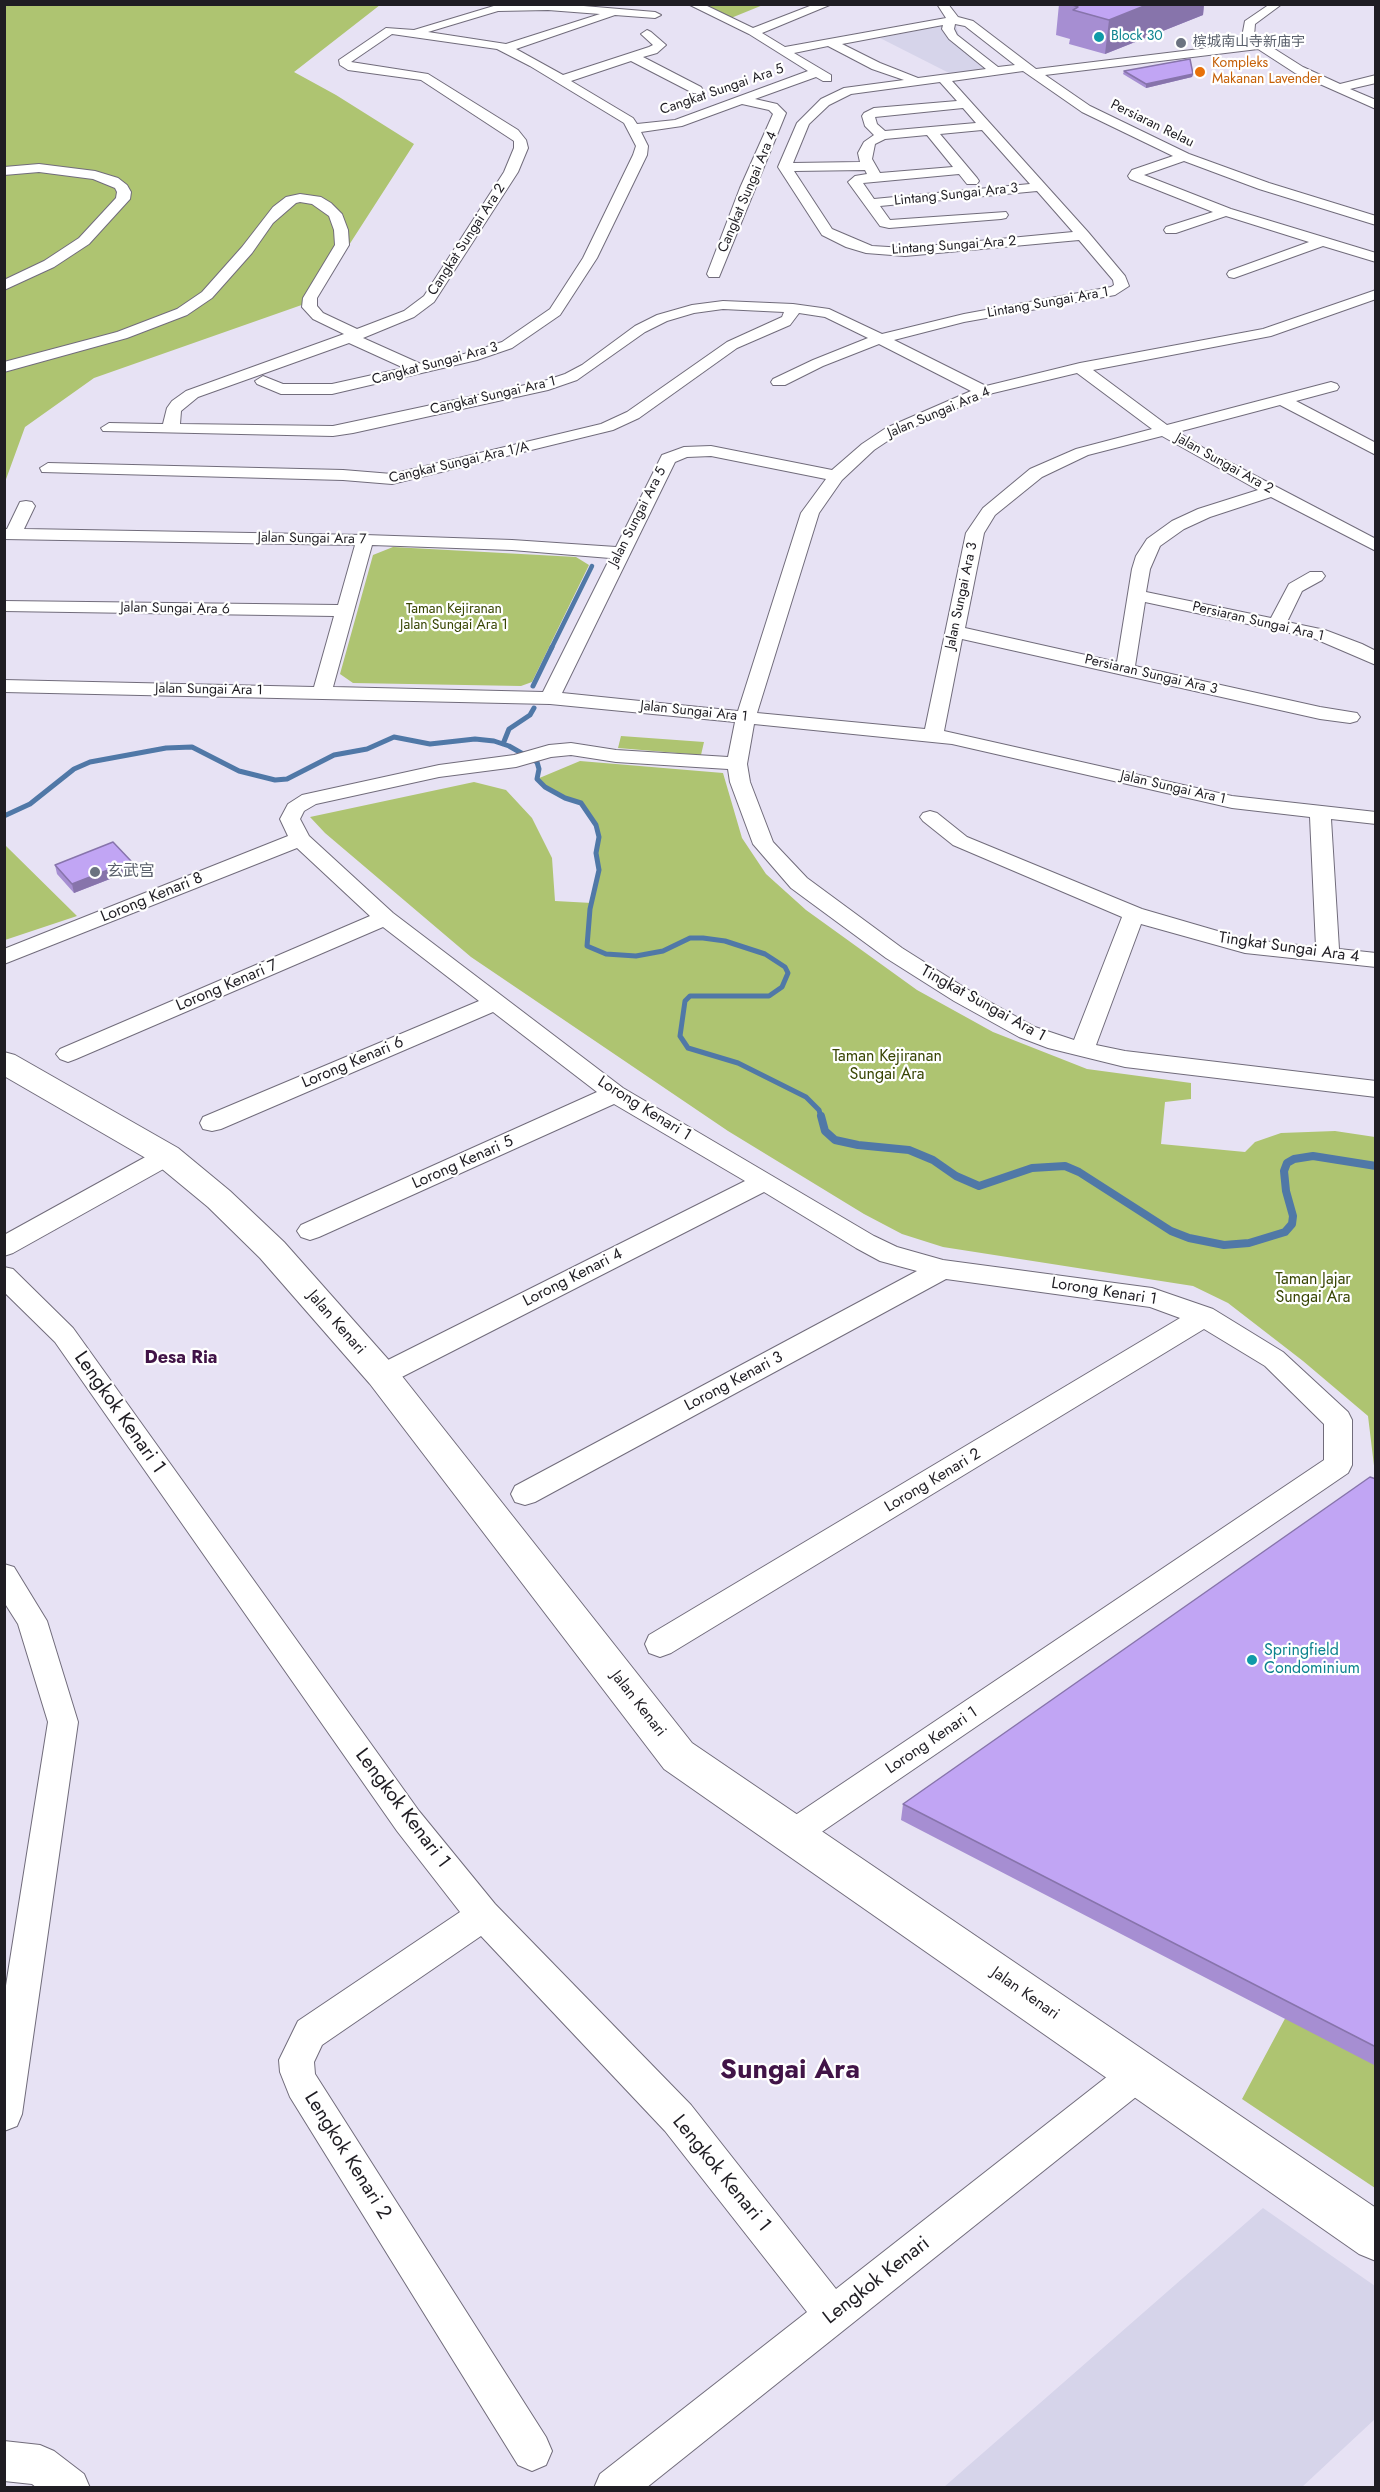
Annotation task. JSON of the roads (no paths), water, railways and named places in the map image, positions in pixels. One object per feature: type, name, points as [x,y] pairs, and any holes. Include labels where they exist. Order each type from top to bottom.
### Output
[{"type":"street","points":[[693,4],[753,32],[848,91]]},
{"type":"street","points":[[753,32],[827,4]]},
{"type":"street","name":"Persiaran Relau","points":[[942,4],[952,20],[969,23],[1028,70],[1086,109],[1184,157],[1264,186],[1376,221]]},
{"type":"street","points":[[416,33],[426,27],[497,8],[548,6],[654,15]]},
{"type":"street","points":[[1277,6],[1247,26],[1248,37],[1299,70],[1376,105]]},
{"type":"street","points":[[507,48],[602,19],[612,12]]},
{"type":"street","points":[[783,51],[952,20]]},
{"type":"street","points":[[952,20],[948,29],[953,36],[998,71],[1053,86],[1052,77],[1059,69]]},
{"type":"street","name":"Cangkat Sungai Ara 2","points":[[171,428],[173,411],[178,404],[192,394],[409,314],[429,299],[511,172],[521,148],[520,140],[513,133],[424,77],[345,63],[345,60],[390,30],[416,33]]},
{"type":"street","points":[[416,33],[507,48],[621,115],[633,128]]},
{"type":"street","points":[[561,80],[633,57],[660,45],[647,34]]},
{"type":"street","points":[[831,43],[876,66],[919,81]]},
{"type":"street","points":[[985,126],[882,135],[870,142],[865,153],[871,170],[785,167],[802,123],[825,102],[848,91],[998,71],[1059,69],[1259,45]]},
{"type":"street","points":[[633,57],[697,90]]},
{"type":"street","name":"Cangkat Sungai Ara 5","points":[[633,128],[671,125],[818,72]]},
{"type":"street","name":"Lintang Sungai Ara 1","points":[[779,382],[818,363],[882,338],[964,318],[1120,289],[1123,282],[943,78]]},
{"type":"street","points":[[1338,88],[1376,79]]},
{"type":"street","name":"Cangkat Sungai Ara 4","points":[[714,274],[747,188],[780,113],[773,107],[745,100]]},
{"type":"street","points":[[882,135],[871,126],[868,116],[874,112],[965,104]]},
{"type":"street","name":"Cangkat Sungai Ara 3","points":[[264,381],[281,389],[332,389],[472,357],[507,345],[555,312],[590,258],[640,155],[642,146],[633,128]]},
{"type":"street","points":[[930,130],[1023,242]]},
{"type":"street","points":[[1184,157],[1137,173],[1135,176],[1226,212],[1376,258]]},
{"type":"street","name":"Lintang Sungai Ara 2","points":[[785,167],[827,232],[851,244],[871,250],[905,252],[1083,235]]},
{"type":"street","points":[[4,171],[39,168],[95,175],[120,185],[124,192],[123,199],[84,241],[49,264],[4,286]]},
{"type":"street","points":[[963,170],[856,180],[855,182],[885,223],[889,224],[1001,215]]},
{"type":"street","name":"Lintang Sungai Ara 3","points":[[872,203],[1040,187]]},
{"type":"street","points":[[4,367],[122,336],[182,312],[207,295],[247,250],[278,210],[291,200],[300,198],[316,200],[326,206],[335,214],[341,230],[342,245],[310,298],[309,307],[318,316],[419,369]]},
{"type":"street","points":[[1171,230],[1226,212]]},
{"type":"street","points":[[1234,274],[1322,243]]},
{"type":"street","name":"Jalan Sungai Ara 4","points":[[746,717],[810,513],[836,476],[868,447],[892,431],[984,391],[1080,368],[1266,333],[1371,299]]},
{"type":"street","name":"Cangkat Sungai Ara 1","points":[[109,428],[333,431],[353,428],[548,385],[571,377],[640,329],[662,318],[692,309],[723,304],[793,308],[829,313],[984,391]]},
{"type":"street","name":"Cangkat Sungai Ara 1/A","points":[[48,468],[344,475],[392,479],[608,427],[633,415],[732,345],[785,322],[789,319],[793,308]]},
{"type":"street","name":"Jalan Sungai Ara 2","points":[[1080,368],[1165,431],[1376,546]]},
{"type":"street","name":"Jalan Sungai Ara 3","points":[[933,736],[975,533],[989,512],[1036,474],[1059,462],[1110,443],[1165,431],[1332,387]]},
{"type":"street","points":[[1283,400],[1376,450]]},
{"type":"street","name":"Jalan Sungai Ara 5","points":[[550,698],[668,459],[674,455],[697,450],[711,451],[836,476]]},
{"type":"street","points":[[1125,670],[1145,556],[1154,543],[1178,525],[1204,513],[1272,491]]},
{"type":"street","points":[[9,534],[26,506]]},
{"type":"street","name":"Jalan Sungai Ara 7","points":[[9,534],[365,540],[512,545],[620,553]]},
{"type":"street","points":[[322,693],[365,540]]},
{"type":"street","points":[[1277,624],[1294,588],[1316,576]]},
{"type":"street","name":"Persiaran Sungai Ara 1","points":[[1137,595],[1318,634],[1376,659]]},
{"type":"street","name":"Jalan Sungai Ara 6","points":[[4,606],[345,611]]},
{"type":"street","name":"Persiaran Sungai Ara 3","points":[[953,631],[1320,713],[1350,717]]},
{"type":"street","name":"Jalan Sungai Ara 1","points":[[4,686],[550,698],[933,736],[972,742],[1232,802],[1376,818]]},
{"type":"street","name":"Tingkat Sungai Ara 1","points":[[746,717],[736,764],[740,782],[763,844],[799,883],[894,953],[962,996],[1027,1032],[1082,1050],[1125,1059],[1376,1089]]},
{"type":"street","points":[[300,839],[290,819],[295,808],[309,799],[428,773],[516,761],[549,751],[571,749],[616,756],[736,764]]},
{"type":"street","points":[[1320,812],[1328,955]]},
{"type":"street","name":"Tingkat Sungai Ara 4","points":[[930,817],[960,841],[1134,914],[1231,943],[1376,960]]},
{"type":"street","name":"Lorong Kenari 1","points":[[300,839],[385,918],[615,1094],[889,1254],[943,1269],[1152,1298],[1204,1316],[1274,1359],[1338,1420],[1338,1465],[793,1834]]},
{"type":"street","name":"Lorong Kenari 8","points":[[4,957],[300,839]]},
{"type":"street","points":[[1082,1050],[1134,914]]},
{"type":"street","name":"Lorong Kenari 7","points":[[68,1053],[385,918]]},
{"type":"street","name":"Lorong Kenari 6","points":[[212,1123],[495,1003]]},
{"type":"street","name":"Jalan Kenari","points":[[4,1062],[168,1156],[219,1199],[272,1250],[382,1375],[678,1756],[1376,2237]]},
{"type":"street","name":"Lorong Kenari 5","points":[[310,1231],[615,1094]]},
{"type":"street","points":[[4,1247],[168,1156]]},
{"type":"street","name":"Lorong Kenari 4","points":[[382,1375],[765,1181]]},
{"type":"street","name":"Lorong Kenari 3","points":[[525,1494],[943,1269]]},
{"type":"street","name":"Lengkok Kenari 1","points":[[4,1276],[64,1335],[408,1821],[483,1915],[678,2118],[833,2315]]},
{"type":"street","name":"Lorong Kenari 2","points":[[660,1644],[1204,1316]]},
{"type":"street","points":[[4,1576],[32,1621],[63,1722],[4,2114]]},
{"type":"street","name":"Lengkok Kenari 2","points":[[483,1915],[310,2033],[296,2060],[297,2072],[302,2085],[532,2451]]},
{"type":"street","name":"Lengkok Kenari","points":[[614,2487],[1139,2073]]},
{"type":"street","points":[[4,2461],[40,2465],[70,2487]]},
{"type":"waterway","points":[[551,649],[592,566]]},
{"type":"waterway","points":[[533,686],[552,647]]},
{"type":"waterway","points":[[503,744],[509,729],[530,715],[534,708]]},
{"type":"waterway","points":[[4,816],[30,804],[74,769],[90,762],[166,748],[192,747],[239,771],[275,780],[287,779],[334,755],[367,749],[394,737],[430,744],[475,739],[503,744]]},
{"type":"waterway","points":[[503,744],[537,762],[539,769],[537,779],[545,787],[565,798],[581,803],[596,825],[599,837],[596,853],[599,870],[590,909],[587,946],[606,954],[636,956],[663,951],[690,938],[703,938],[725,941],[765,954],[785,967],[788,973],[782,987],[769,996],[690,996],[685,1001],[680,1036],[688,1048],[738,1063],[806,1097],[819,1110],[821,1117]]},
{"type":"waterway","points":[[821,1116],[825,1131],[835,1140],[858,1145],[909,1150],[933,1160],[956,1176],[979,1186],[1032,1168],[1065,1166],[1079,1172],[1171,1231],[1189,1238],[1224,1245],[1249,1243],[1285,1232],[1292,1224],[1293,1216],[1286,1191],[1284,1171],[1287,1163],[1294,1159],[1313,1156],[1376,1166]]},
{"type":"place","name":"Block 30","points":[[1099,37]]},
{"type":"place","name":"槟城南山寺新庙宇","points":[[1181,43]]},
{"type":"place","name":"Kompleks Makanan Lavender","points":[[1200,72]]},
{"type":"place","name":"玄武宫","points":[[95,872]]},
{"type":"place","name":"Springfield Condominium","points":[[1252,1660]]},
{"type":"district","name":"Desa Ria","points":[[181,1359]]},
{"type":"district","name":"Sungai Ara","points":[[790,2071]]},
{"type":"park label","name":"Taman Kejiranan Jalan Sungai Ara 1","points":[[454,618]]},
{"type":"park label","name":"Taman Kejiranan Sungai Ara","points":[[887,1066]]},
{"type":"park label","name":"Taman Jajar Sungai Ara","points":[[1313,1289]]}]
